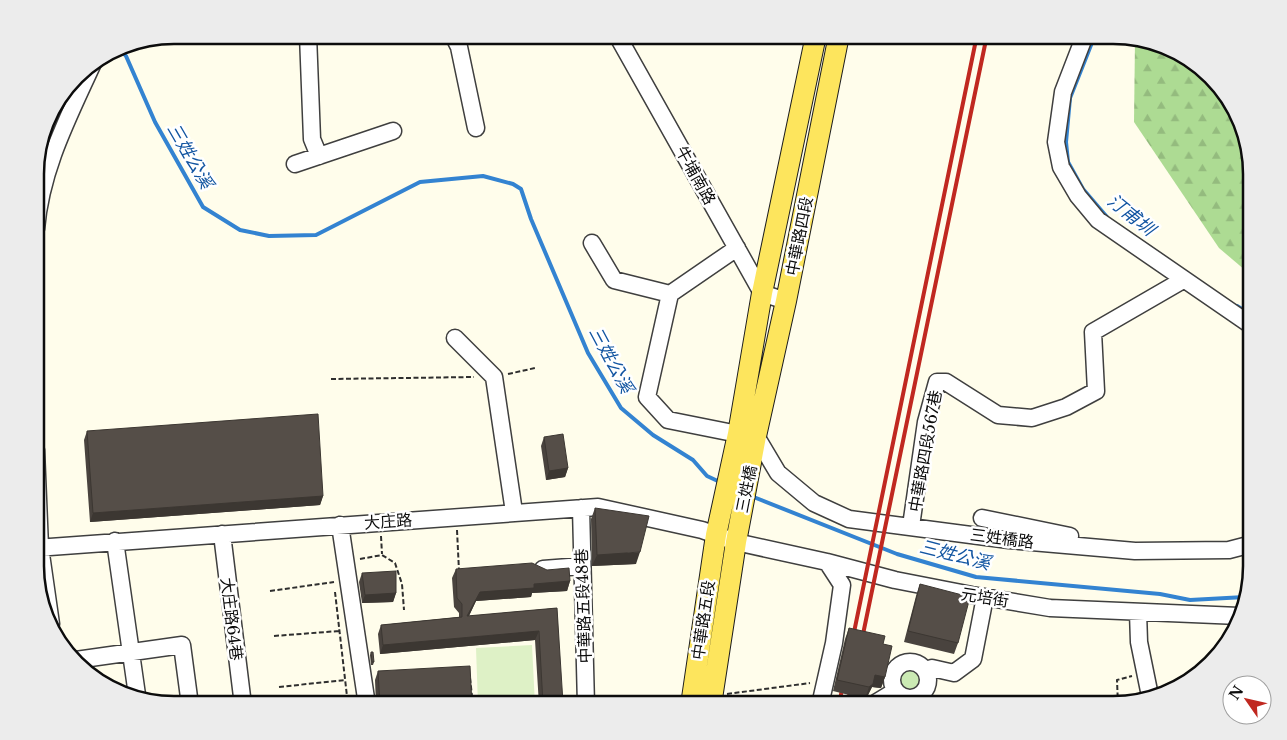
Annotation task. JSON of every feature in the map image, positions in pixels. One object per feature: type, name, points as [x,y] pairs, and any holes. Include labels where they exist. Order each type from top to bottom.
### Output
[{"type":"main road","name":"中華路四段","points":[[747,435],[762,293],[814,44]]},
{"type":"main road","name":"中華路四段","points":[[747,435],[786,301],[837,44]]},
{"type":"main road","name":"三姓橋","points":[[716,535],[747,435]]},
{"type":"main road","name":"三姓橋","points":[[736,542],[747,435]]},
{"type":"main road","name":"中華路五段","points":[[692,696],[716,535]]},
{"type":"main road","name":"中華路五段","points":[[713,696],[736,542]]},
{"type":"street","points":[[308,44],[312,139],[319,156]]},
{"type":"street","points":[[458,44],[476,128]]},
{"type":"street","name":"牛埔南路","points":[[621,44],[762,293]]},
{"type":"street","points":[[1082,44],[1063,92],[1056,142],[1061,167],[1078,196],[1098,220],[1243,320]]},
{"type":"street","points":[[44,181],[52,154],[85,79]]},
{"type":"street","points":[[295,164],[393,130]]},
{"type":"street","points":[[592,243],[614,280],[670,294]]},
{"type":"street","points":[[737,248],[670,294],[647,397],[668,420],[747,435]]},
{"type":"street","name":"中華路四段567巷","points":[[911,526],[926,422],[937,382],[946,382],[998,415],[1032,418],[1066,408],[1096,391],[1093,332],[1183,280]]},
{"type":"street","points":[[762,293],[786,301]]},
{"type":"street","points":[[455,338],[494,377],[514,512]]},
{"type":"street","name":"三姓橋路","points":[[747,435],[778,473],[814,503],[849,519],[1009,540],[1115,549],[1229,550],[1243,546]]},
{"type":"street","name":"大庄路","points":[[44,547],[598,507],[716,535],[736,542]]},
{"type":"street","name":"中華路五段48巷","points":[[581,508],[586,696]]},
{"type":"street","points":[[982,518],[1110,544],[1115,549]]},
{"type":"street","points":[[340,525],[366,696]]},
{"type":"street","name":"大庄路64巷","points":[[222,534],[242,696]]},
{"type":"street","points":[[115,542],[136,691]]},
{"type":"street","name":"元培街","points":[[736,542],[910,583],[1050,608],[1233,616]]},
{"type":"street","points":[[822,696],[834,643],[842,585],[827,562]]},
{"type":"street","points":[[543,569],[582,566]]},
{"type":"street","points":[[926,671],[932,668],[954,673],[973,659],[986,597]]},
{"type":"street","points":[[1138,612],[1138,642],[1149,691]]},
{"type":"street","points":[[83,659],[182,645],[189,696]]},
{"type":"street","points":[[902,696],[895,691],[892,680],[893,674],[900,665],[911,662],[917,663],[926,671],[928,677],[926,689],[918,696]]},
{"type":"street","points":[[887,696],[895,691]]},
{"type":"path","points":[[331,379],[494,377],[535,368]]},
{"type":"path","points":[[456,516],[460,575]]},
{"type":"path","points":[[380,522],[382,555]]},
{"type":"path","points":[[345,562],[382,555],[395,563],[402,584],[404,610]]},
{"type":"path","points":[[270,591],[334,582]]},
{"type":"path","points":[[335,592],[347,696]]},
{"type":"path","points":[[274,636],[339,631]]},
{"type":"path","points":[[1118,696],[1117,680],[1144,673]]},
{"type":"path","points":[[470,677],[472,696]]},
{"type":"path","points":[[279,686],[345,680]]},
{"type":"path","points":[[737,696],[825,682]]},
{"type":"green space","points":[[1135,46],[1147,48],[1178,61],[1205,82],[1216,95],[1226,109],[1233,124],[1241,149],[1243,166],[1243,268],[1219,248],[1134,122]]},
{"type":"green space","points":[[532,645],[535,696],[478,696],[476,648]]},
{"type":"green space","points":[[906,671],[914,671],[919,676],[917,687],[906,689],[901,684],[901,676]]},
{"type":"building","points":[[318,414],[323,496],[93,513],[87,431]]},
{"type":"building","points":[[563,434],[568,468],[549,471],[544,437]]},
{"type":"building","points":[[595,508],[649,516],[640,552],[597,555]]},
{"type":"building","points":[[532,563],[547,570],[569,568],[570,581],[534,584],[534,588],[480,592],[467,616],[557,608],[563,696],[543,696],[539,631],[383,645],[381,625],[462,617],[462,604],[457,598],[456,569]]},
{"type":"building","points":[[396,571],[396,593],[365,595],[362,573]]},
{"type":"building","points":[[920,584],[970,597],[958,643],[908,631]]},
{"type":"building","points":[[849,628],[885,636],[883,644],[892,646],[885,677],[875,675],[873,684],[869,687],[837,680]]},
{"type":"building","points":[[371,652],[373,652],[374,662],[372,662]]},
{"type":"building","points":[[470,666],[472,696],[379,696],[378,671]]},
{"type":"waterway","name":"汀甫圳","points":[[1091,44],[1070,98],[1066,142],[1068,162],[1083,189],[1107,217]]},
{"type":"waterway","name":"三姓公溪","points":[[124,54],[155,122],[203,207],[240,230],[269,236],[316,235],[420,182],[483,176],[513,184],[521,189],[531,219],[588,353],[621,408],[653,435],[693,460],[707,476],[722,483]]},
{"type":"waterway","name":"汀甫圳","points":[[1237,306],[1243,310]]},
{"type":"waterway","name":"三姓公溪","points":[[751,496],[897,554],[976,577],[1160,594],[1190,600],[1239,597]]},
{"type":"railway","points":[[852,642],[975,44]]},
{"type":"railway","points":[[861,644],[985,44]]},
{"type":"railway","points":[[841,696],[844,679]]},
{"type":"railway","points":[[849,696],[852,683]]}]
